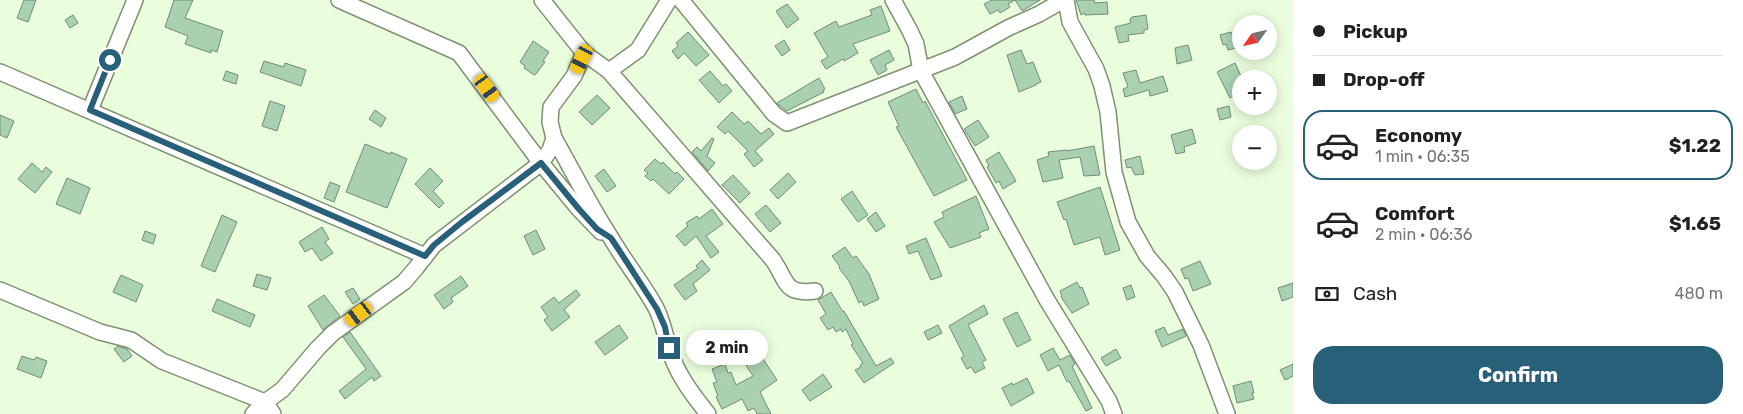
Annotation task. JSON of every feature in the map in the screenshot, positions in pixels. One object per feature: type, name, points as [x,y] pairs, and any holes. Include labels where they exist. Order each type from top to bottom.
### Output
[{"type":"street","points":[[90,110],[135,0]]},
{"type":"street","points":[[339,0],[459,52],[541,163],[597,229],[611,238]]},
{"type":"street","points":[[542,0],[584,53],[609,72],[773,260],[790,288],[796,292],[815,291]]},
{"type":"street","points":[[893,0],[916,44],[921,71],[1047,300],[1109,401],[1114,414]]},
{"type":"street","points":[[609,72],[638,50],[667,3],[684,4],[774,114],[787,123],[955,57],[1008,28],[1039,14],[1055,5],[1059,0]]},
{"type":"street","points":[[1066,0],[1070,22],[1096,69],[1102,86],[1108,112],[1114,172],[1128,222],[1147,256],[1175,292],[1202,345],[1227,414]]},
{"type":"street","points":[[1039,14],[1049,15],[1070,22]]},
{"type":"street","points":[[584,53],[574,76],[551,106],[550,122],[554,138],[611,238],[657,309],[665,327],[669,348],[677,370],[694,397],[708,414]]},
{"type":"street","points":[[0,72],[425,256]]},
{"type":"street","points":[[253,414],[269,408],[282,390],[333,333],[404,282],[441,239],[541,163],[550,150],[554,138]]},
{"type":"street","points":[[0,290],[100,332],[131,340],[162,361],[269,408]]},
{"type":"building","points":[[24,0],[36,0],[28,22],[17,18]]},
{"type":"building","points":[[174,0],[193,0],[185,18],[223,31],[217,52],[211,50],[211,53],[185,44],[188,36],[165,27]]},
{"type":"building","points":[[992,0],[1015,0],[1008,4],[1010,7],[1000,13],[998,10],[990,14],[984,4]]},
{"type":"building","points":[[1015,0],[1040,0],[1022,11]]},
{"type":"building","points":[[1076,0],[1094,0],[1095,3],[1107,2],[1108,14],[1085,15],[1085,13],[1081,15]]},
{"type":"building","points":[[787,4],[799,19],[787,28],[776,11]]},
{"type":"building","points":[[881,6],[890,31],[853,44],[858,53],[826,69],[821,61],[828,57],[814,33],[836,21],[839,27],[872,15],[870,10]]},
{"type":"building","points":[[73,15],[78,23],[70,28],[65,20]]},
{"type":"building","points":[[1146,15],[1148,29],[1144,30],[1144,33],[1128,35],[1129,41],[1119,43],[1115,27],[1131,23],[1130,19],[1132,17]]},
{"type":"building","points":[[688,32],[709,55],[696,66],[684,53],[678,59],[672,51],[678,46],[676,43]]},
{"type":"building","points":[[1231,32],[1232,49],[1228,50],[1226,44],[1223,45],[1220,35]]},
{"type":"building","points":[[784,40],[790,50],[782,56],[775,46]]},
{"type":"building","points":[[533,41],[549,52],[543,61],[545,62],[534,75],[524,68],[525,66],[520,62]]},
{"type":"building","points":[[1188,45],[1192,60],[1177,64],[1175,48]]},
{"type":"building","points":[[889,50],[894,60],[885,65],[887,70],[878,75],[870,60]]},
{"type":"building","points":[[1021,50],[1027,64],[1033,62],[1041,82],[1019,92],[1007,55]]},
{"type":"building","points":[[264,61],[284,67],[285,63],[306,70],[301,86],[260,72]]},
{"type":"building","points":[[1235,63],[1238,70],[1232,70],[1232,97],[1230,98],[1217,72]]},
{"type":"building","points":[[1136,70],[1140,83],[1163,76],[1168,91],[1150,96],[1149,90],[1125,97],[1123,89],[1128,87],[1123,73]]},
{"type":"building","points":[[226,71],[238,75],[236,84],[223,80]]},
{"type":"building","points":[[710,71],[723,86],[726,84],[732,91],[719,103],[699,80]]},
{"type":"building","points":[[819,78],[825,89],[823,90],[824,92],[787,111],[777,103]]},
{"type":"building","points":[[916,89],[923,103],[925,101],[967,180],[934,196],[896,127],[899,126],[888,102]]},
{"type":"building","points":[[597,95],[610,108],[592,125],[579,112]]},
{"type":"building","points":[[962,96],[967,109],[955,114],[949,102]]},
{"type":"building","points":[[270,101],[285,106],[277,131],[262,126]]},
{"type":"building","points":[[1229,106],[1231,117],[1220,120],[1217,109]]},
{"type":"building","points":[[375,110],[386,118],[381,127],[369,119]]},
{"type":"building","points":[[732,112],[744,124],[748,121],[761,134],[769,128],[774,134],[755,151],[763,160],[754,167],[744,154],[748,151],[728,131],[725,134],[717,127]]},
{"type":"building","points":[[0,115],[14,121],[7,138],[0,135]]},
{"type":"building","points":[[978,120],[989,137],[975,146],[964,129]]},
{"type":"building","points":[[1192,129],[1196,143],[1184,147],[1185,152],[1176,154],[1171,135]]},
{"type":"building","points":[[712,138],[714,139],[707,156],[715,163],[708,171],[692,152],[697,147],[701,151]]},
{"type":"building","points":[[365,144],[407,159],[387,208],[346,192]]},
{"type":"building","points":[[1094,146],[1100,175],[1084,176],[1080,157],[1059,160],[1063,178],[1043,182],[1037,160],[1049,156],[1048,152]]},
{"type":"building","points":[[999,152],[1016,181],[1003,189],[999,181],[996,183],[987,167],[989,166],[986,160]]},
{"type":"building","points":[[1140,156],[1144,174],[1135,175],[1131,167],[1127,168],[1125,160]]},
{"type":"building","points":[[655,159],[661,164],[663,162],[675,174],[677,172],[684,179],[669,194],[653,179],[651,181],[645,176],[648,173],[644,170]]},
{"type":"building","points":[[32,163],[42,172],[46,167],[52,172],[35,193],[18,179]]},
{"type":"building","points":[[430,168],[443,181],[433,191],[444,203],[439,208],[415,184]]},
{"type":"building","points":[[604,169],[616,186],[607,192],[595,176]]},
{"type":"building","points":[[788,173],[796,182],[778,199],[770,190]]},
{"type":"building","points":[[733,175],[750,193],[740,203],[722,185]]},
{"type":"building","points":[[67,178],[90,188],[80,214],[56,204]]},
{"type":"building","points":[[330,182],[340,186],[334,202],[324,198]]},
{"type":"building","points":[[1100,187],[1120,250],[1105,255],[1100,237],[1074,245],[1066,219],[1064,220],[1057,202]]},
{"type":"building","points":[[852,191],[868,215],[858,222],[841,199]]},
{"type":"building","points":[[976,196],[989,229],[979,233],[981,237],[950,248],[934,222],[944,217],[942,212]]},
{"type":"building","points":[[766,205],[781,223],[770,232],[755,214]]},
{"type":"building","points":[[712,209],[723,224],[706,236],[719,252],[711,258],[696,236],[685,246],[676,236],[688,226],[686,223],[697,216],[699,219]]},
{"type":"building","points":[[876,212],[885,226],[876,232],[867,219]]},
{"type":"building","points":[[222,215],[237,222],[215,272],[201,266]]},
{"type":"building","points":[[322,227],[329,239],[325,242],[333,253],[321,261],[312,248],[305,252],[299,242]]},
{"type":"building","points":[[536,230],[545,249],[533,255],[524,236]]},
{"type":"building","points":[[145,231],[156,235],[153,244],[142,240]]},
{"type":"building","points":[[926,238],[942,276],[931,280],[918,251],[909,254],[906,246]]},
{"type":"building","points":[[845,247],[853,258],[856,256],[869,274],[879,299],[864,306],[862,301],[859,303],[849,281],[832,256]]},
{"type":"building","points":[[702,260],[710,270],[693,284],[697,291],[685,300],[674,285],[698,268],[696,266]]},
{"type":"building","points":[[1200,261],[1211,284],[1193,291],[1188,278],[1185,279],[1181,269]]},
{"type":"building","points":[[257,274],[271,278],[267,290],[253,286]]},
{"type":"building","points":[[121,275],[143,285],[136,302],[113,292]]},
{"type":"building","points":[[461,276],[468,286],[451,298],[453,302],[444,309],[434,295]]},
{"type":"building","points":[[1077,282],[1080,288],[1082,287],[1089,304],[1072,313],[1061,297],[1060,291]]},
{"type":"building","points":[[1293,283],[1293,297],[1282,301],[1278,288]]},
{"type":"building","points":[[1131,285],[1135,297],[1127,300],[1123,288]]},
{"type":"building","points":[[353,288],[360,299],[353,304],[345,292]]},
{"type":"building","points":[[576,290],[580,295],[564,310],[570,317],[552,331],[544,320],[548,317],[541,307],[554,297],[559,303]]},
{"type":"building","points":[[831,292],[876,366],[891,358],[894,363],[864,383],[855,370],[861,367],[860,365],[863,363],[851,345],[853,344],[846,329],[842,332],[841,329],[836,332],[833,327],[828,330],[820,318],[826,314],[818,300]]},
{"type":"building","points":[[324,295],[340,316],[323,330],[308,306]]},
{"type":"building","points":[[217,299],[255,315],[250,327],[212,311]]},
{"type":"building","points":[[984,305],[988,314],[968,325],[986,360],[982,362],[985,368],[975,373],[971,367],[967,369],[961,358],[964,356],[949,326]]},
{"type":"building","points":[[1017,312],[1031,340],[1017,347],[1003,319]]},
{"type":"building","points":[[619,325],[628,338],[605,355],[595,342]]},
{"type":"building","points":[[938,325],[942,333],[928,340],[924,332]]},
{"type":"building","points":[[1164,327],[1168,335],[1183,329],[1186,336],[1162,347],[1155,331]]},
{"type":"building","points":[[350,332],[381,376],[374,381],[372,377],[345,399],[339,391],[366,369],[343,337]]},
{"type":"building","points":[[752,342],[777,380],[760,392],[771,414],[757,414],[754,408],[748,411],[742,399],[722,409],[716,397],[718,396],[713,383],[717,382],[712,369],[725,364],[728,373],[731,372],[736,385],[753,376],[737,352]]},
{"type":"building","points":[[118,346],[127,349],[132,356],[124,362],[114,349]]},
{"type":"building","points":[[1053,348],[1060,360],[1070,355],[1075,364],[1072,366],[1092,408],[1086,411],[1069,381],[1067,382],[1059,365],[1048,371],[1040,355]]},
{"type":"building","points":[[1116,349],[1121,358],[1106,366],[1101,358]]},
{"type":"building","points":[[22,356],[34,360],[36,357],[47,361],[41,378],[17,369]]},
{"type":"building","points":[[1293,364],[1293,376],[1285,380],[1280,370]]},
{"type":"building","points":[[823,374],[832,387],[810,401],[802,390]]},
{"type":"building","points":[[1027,378],[1034,393],[1011,406],[1002,388]]},
{"type":"building","points":[[1251,381],[1254,399],[1237,403],[1233,386]]},
{"type":"route","points":[[110,60],[90,110],[425,256],[434,245],[462,222],[541,163],[597,229],[611,238],[657,309],[665,327],[669,348]]}]
